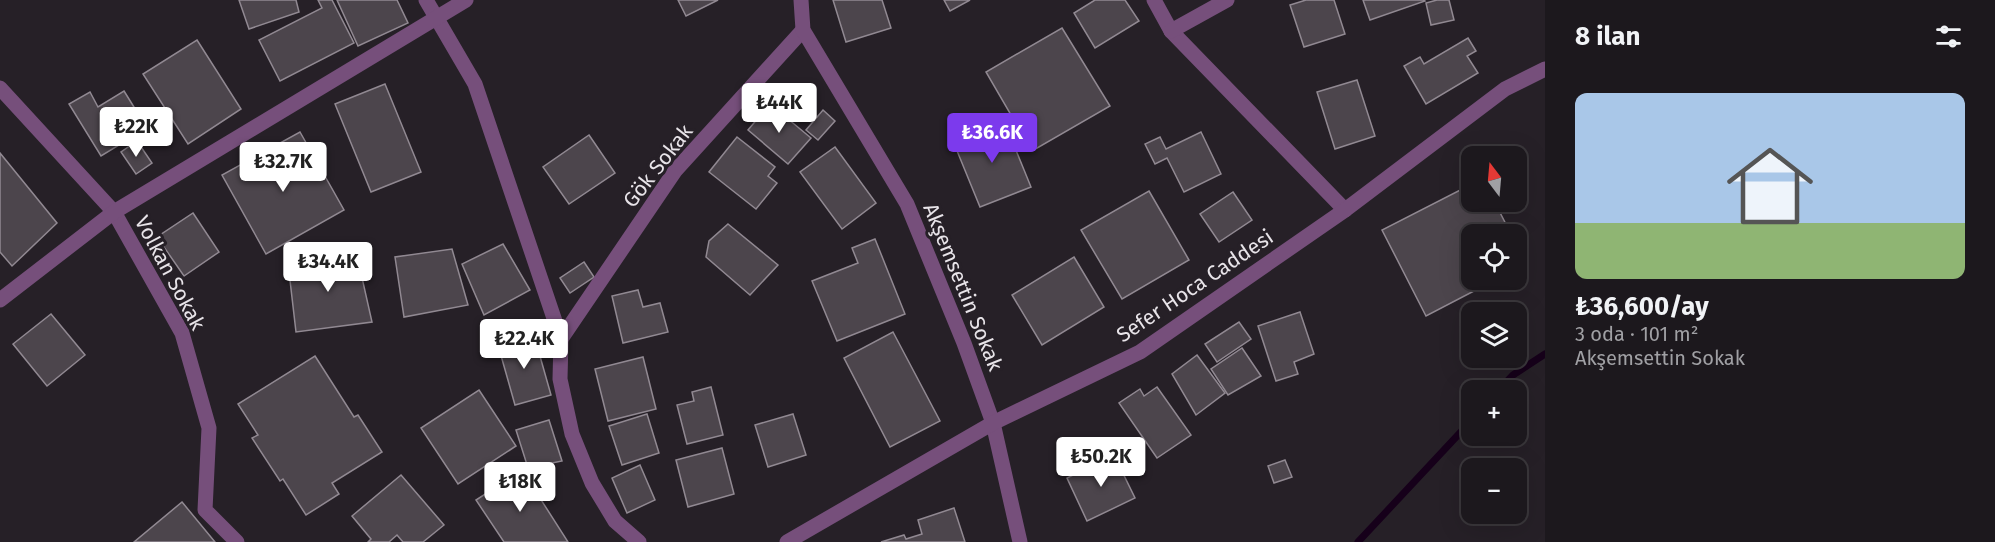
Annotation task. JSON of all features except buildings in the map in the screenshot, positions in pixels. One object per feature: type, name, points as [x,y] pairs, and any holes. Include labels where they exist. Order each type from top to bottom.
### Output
[{"type":"street","points":[[426,0],[475,84],[561,339],[560,379],[572,434],[592,483],[615,521],[639,542]]},
{"type":"street","points":[[0,300],[114,212],[466,0]]},
{"type":"street","name":"Akşemsettin Sokak","points":[[801,0],[803,30],[907,204],[964,343],[993,423],[1020,542]]},
{"type":"street","points":[[1154,0],[1171,31],[1345,210]]},
{"type":"street","points":[[1171,31],[1227,0]]},
{"type":"street","name":"Gök Sokak","points":[[561,339],[675,171],[803,30]]},
{"type":"street","name":"Sefer Hoca Caddesi","points":[[787,542],[993,423],[1140,352],[1345,210],[1505,89],[1545,69]]},
{"type":"street","name":"Volkan Sokak","points":[[0,88],[114,212],[182,333],[209,428],[205,510],[237,542]]},
{"type":"waterway","points":[[1508,380],[1545,354]]},
{"type":"waterway","points":[[1358,542],[1461,432]]}]
